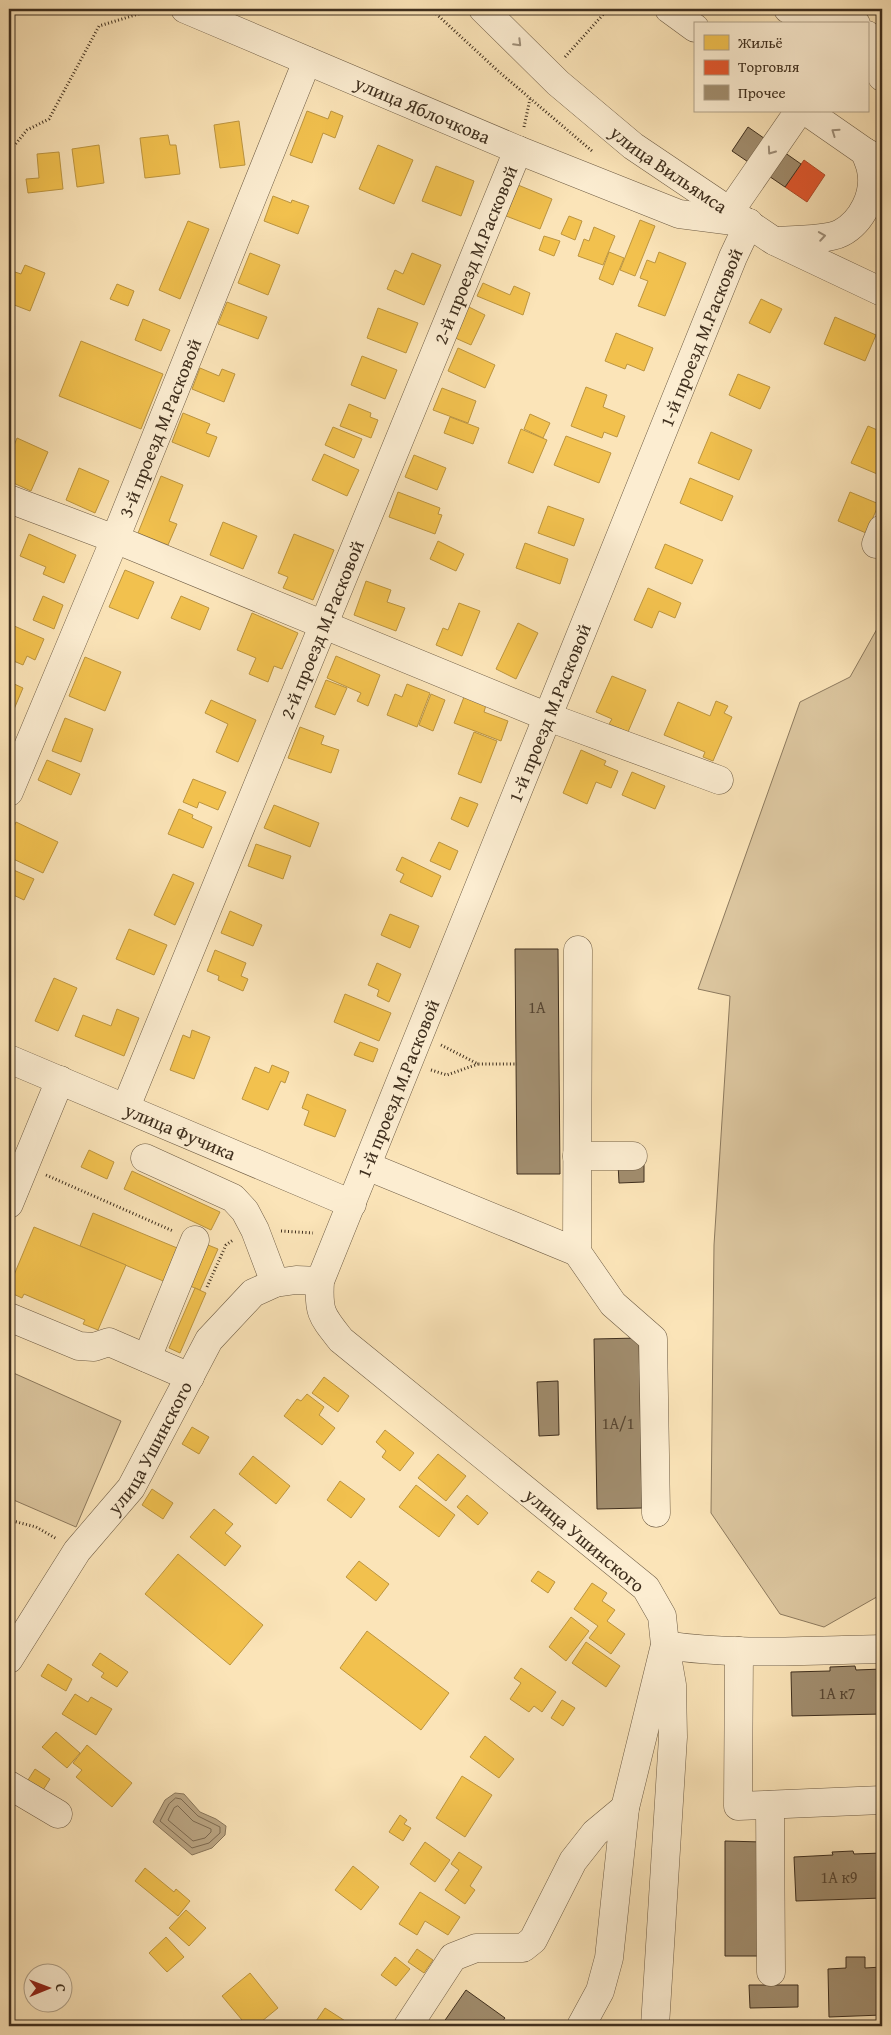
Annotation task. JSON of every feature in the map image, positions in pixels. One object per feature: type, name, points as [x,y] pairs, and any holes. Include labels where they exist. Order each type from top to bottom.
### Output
[{"type":"street","name":"улица Яблочкова","points":[[185,9],[518,150],[679,214],[740,217]]},
{"type":"street","name":"улица Вильямса","points":[[483,9],[558,83],[633,146],[774,241],[882,292]]},
{"type":"street","points":[[669,9],[694,27]]},
{"type":"street","points":[[788,9],[805,19],[820,22],[851,20],[854,22]]},
{"type":"street","points":[[868,35],[875,45],[882,77]]},
{"type":"street","name":"3-й проезд М.Расковой","points":[[9,792],[115,539],[307,62]]},
{"type":"street","name":"1-й проезд М.Расковой","points":[[352,1204],[729,266],[740,217],[798,112]]},
{"type":"street","points":[[774,241],[841,233],[862,215],[871,192],[873,157],[807,112]]},
{"type":"street","name":"2-й проезд М.Расковой","points":[[126,1108],[518,150]]},
{"type":"street","points":[[9,499],[115,539],[548,717],[719,780]]},
{"type":"street","points":[[577,1252],[578,950]]},
{"type":"street","name":"улица Фучика","points":[[9,1059],[352,1204]]},
{"type":"street","points":[[14,1186],[60,1080]]},
{"type":"street","points":[[577,1156],[633,1156]]},
{"type":"street","points":[[145,1158],[233,1198],[245,1211],[255,1230],[275,1283]]},
{"type":"street","points":[[367,1166],[577,1252],[613,1304],[653,1339],[656,1512]]},
{"type":"street","name":"улица Ушинского","points":[[352,1204],[320,1281],[318,1304],[322,1316],[340,1340],[646,1588],[662,1616],[666,1645],[626,1808],[609,1958],[600,1991],[581,2026]]},
{"type":"street","points":[[146,1358],[195,1240]]},
{"type":"street","name":"улица Ушинского","points":[[9,1659],[77,1551],[131,1488],[209,1340],[252,1293],[275,1283],[296,1280],[320,1281]]},
{"type":"street","points":[[9,1317],[80,1346],[94,1347],[109,1342],[190,1376]]},
{"type":"street","points":[[655,2026],[672,1738],[672,1685],[666,1645],[689,1649],[739,1650],[882,1649]]},
{"type":"street","points":[[739,1650],[738,1806],[882,1800]]},
{"type":"street","points":[[9,1785],[58,1814]]},
{"type":"street","points":[[770,1805],[771,1972]]},
{"type":"street","points":[[408,2026],[453,1957],[476,1948],[523,1948],[533,1940],[573,1860],[595,1833],[626,1808]]},
{"type":"path","points":[[560,63],[608,9]]},
{"type":"path","points":[[9,152],[27,130],[49,119],[99,26],[145,12]]},
{"type":"path","points":[[442,1045],[478,1064]]},
{"type":"path","points":[[431,1070],[447,1076],[478,1064],[517,1064]]},
{"type":"path","points":[[14,1186],[195,1240]]},
{"type":"path","points":[[9,1520],[36,1526],[77,1551]]},
{"type":"shaded area","points":[[882,620],[882,1594],[824,1627],[780,1614],[711,1513],[714,1245],[730,996],[698,989],[800,702],[850,677]]},
{"type":"shaded area","points":[[9,1371],[121,1421],[76,1527],[9,1498]]},
{"type":"water","points":[[175,1793],[184,1794],[200,1812],[226,1826],[225,1835],[212,1848],[192,1855],[153,1822],[165,1800]]},
{"type":"building: Жильё","points":[[307,111],[328,119],[331,111],[343,116],[335,138],[323,133],[312,163],[290,155]]},
{"type":"building: Жильё","points":[[239,121],[245,165],[220,168],[214,125]]},
{"type":"building: Жильё","points":[[168,135],[170,145],[176,145],[180,174],[145,178],[140,138]]},
{"type":"building: Жильё","points":[[99,145],[104,183],[77,187],[72,149]]},
{"type":"building: Жильё","points":[[378,145],[413,160],[394,204],[359,189]]},
{"type":"building: Жильё","points":[[59,152],[63,189],[28,193],[26,179],[39,178],[37,154]]},
{"type":"building: Жильё","points":[[436,166],[474,181],[461,216],[422,201]]},
{"type":"building: Жильё","points":[[518,185],[552,199],[540,229],[506,216]]},
{"type":"building: Жильё","points":[[273,196],[291,203],[292,200],[309,206],[298,234],[264,221]]},
{"type":"building: Жильё","points":[[569,216],[582,221],[575,240],[561,234]]},
{"type":"building: Жильё","points":[[640,220],[655,226],[635,276],[620,270]]},
{"type":"building: Жильё","points":[[188,221],[209,229],[180,299],[159,290]]},
{"type":"building: Жильё","points":[[594,227],[615,236],[603,265],[578,256],[584,239],[589,241]]},
{"type":"building: Жильё","points":[[544,236],[560,241],[554,256],[539,250]]},
{"type":"building: Жильё","points":[[609,252],[624,258],[613,285],[599,279]]},
{"type":"building: Жильё","points":[[659,252],[686,263],[665,316],[638,306],[648,281],[640,278],[647,260],[655,263]]},
{"type":"building: Жильё","points":[[250,253],[280,265],[268,295],[238,283]]},
{"type":"building: Жильё","points":[[412,253],[441,265],[424,305],[387,289],[395,270],[403,274]]},
{"type":"building: Жильё","points":[[25,265],[45,273],[30,311],[9,303],[9,270],[21,274]]},
{"type":"building: Жильё","points":[[483,283],[510,295],[514,286],[530,293],[523,315],[477,296]]},
{"type":"building: Жильё","points":[[117,284],[134,291],[128,306],[110,299]]},
{"type":"building: Жильё","points":[[761,299],[782,309],[770,333],[749,323]]},
{"type":"building: Жильё","points":[[227,302],[267,317],[258,339],[218,324]]},
{"type":"building: Жильё","points":[[467,306],[485,315],[471,345],[453,337]]},
{"type":"building: Жильё","points":[[378,308],[418,323],[406,353],[367,338]]},
{"type":"building: Жильё","points":[[835,317],[876,335],[865,361],[824,344]]},
{"type":"building: Жильё","points":[[143,319],[170,330],[161,351],[135,340]]},
{"type":"building: Жильё","points":[[616,333],[653,348],[644,371],[627,364],[625,369],[605,361]]},
{"type":"building: Жильё","points":[[81,341],[163,374],[141,429],[59,396]]},
{"type":"building: Жильё","points":[[458,348],[495,365],[485,388],[448,371]]},
{"type":"building: Жильё","points":[[362,356],[397,370],[385,399],[351,385]]},
{"type":"building: Жильё","points":[[200,368],[219,376],[222,369],[235,374],[224,402],[192,389]]},
{"type":"building: Жильё","points":[[738,374],[770,387],[760,409],[729,395]]},
{"type":"building: Жильё","points":[[586,387],[607,395],[603,407],[625,416],[617,437],[604,432],[602,438],[571,426]]},
{"type":"building: Жильё","points":[[442,388],[476,401],[468,423],[433,410]]},
{"type":"building: Жильё","points":[[349,404],[371,413],[370,417],[378,420],[371,438],[340,426]]},
{"type":"building: Жильё","points":[[183,413],[210,424],[206,433],[217,437],[209,457],[172,442]]},
{"type":"building: Жильё","points":[[530,414],[550,423],[543,438],[524,429]]},
{"type":"building: Жильё","points":[[450,417],[479,428],[473,444],[444,433]]},
{"type":"building: Жильё","points":[[868,426],[882,432],[882,476],[851,463]]},
{"type":"building: Жильё","points":[[333,427],[362,439],[354,458],[325,445]]},
{"type":"building: Жильё","points":[[521,429],[547,440],[533,473],[508,463]]},
{"type":"building: Жильё","points":[[711,432],[752,450],[739,480],[698,463]]},
{"type":"building: Жильё","points":[[566,436],[611,453],[599,483],[554,465]]},
{"type":"building: Жильё","points":[[17,438],[48,452],[31,491],[9,481],[9,458]]},
{"type":"building: Жильё","points":[[324,454],[359,470],[347,496],[312,480]]},
{"type":"building: Жильё","points":[[414,455],[446,468],[437,490],[405,477]]},
{"type":"building: Жильё","points":[[79,468],[109,481],[95,513],[66,500]]},
{"type":"building: Жильё","points":[[161,476],[183,485],[169,521],[177,524],[168,545],[138,533]]},
{"type":"building: Жильё","points":[[690,478],[733,496],[722,521],[680,503]]},
{"type":"building: Жильё","points":[[398,492],[440,508],[438,514],[442,515],[435,534],[389,517]]},
{"type":"building: Жильё","points":[[850,492],[879,504],[866,533],[838,521]]},
{"type":"building: Жильё","points":[[548,506],[584,519],[574,546],[538,533]]},
{"type":"building: Жильё","points":[[223,522],[257,536],[243,569],[210,555]]},
{"type":"building: Жильё","points":[[29,534],[76,555],[64,583],[43,574],[46,567],[20,556]]},
{"type":"building: Жильё","points":[[294,534],[334,550],[313,600],[283,588],[288,577],[278,573]]},
{"type":"building: Жильё","points":[[438,541],[464,554],[456,571],[430,559]]},
{"type":"building: Жильё","points":[[525,543],[568,559],[560,584],[516,568]]},
{"type":"building: Жильё","points":[[665,544],[703,560],[692,584],[655,568]]},
{"type":"building: Жильё","points":[[125,570],[154,582],[138,619],[109,607]]},
{"type":"building: Жильё","points":[[366,581],[391,590],[387,602],[405,608],[396,631],[354,615]]},
{"type":"building: Жильё","points":[[648,588],[681,603],[675,618],[659,611],[652,628],[634,620]]},
{"type":"building: Жильё","points":[[43,596],[63,605],[54,629],[33,620]]},
{"type":"building: Жильё","points":[[181,596],[209,608],[200,630],[171,618]]},
{"type":"building: Жильё","points":[[459,603],[480,611],[462,656],[436,645],[443,628],[448,630]]},
{"type":"building: Жильё","points":[[252,613],[298,633],[282,669],[274,666],[268,682],[249,674],[256,658],[237,650]]},
{"type":"building: Жильё","points":[[518,623],[538,633],[516,679],[496,669]]},
{"type":"building: Жильё","points":[[12,625],[44,639],[35,660],[27,656],[23,665],[9,659],[9,633]]},
{"type":"building: Жильё","points":[[336,656],[380,675],[368,706],[357,701],[361,693],[327,678]]},
{"type":"building: Жильё","points":[[85,657],[121,672],[105,711],[69,696]]},
{"type":"building: Жильё","points":[[9,676],[14,678],[12,683],[23,688],[9,721]]},
{"type":"building: Жильё","points":[[612,676],[646,690],[628,732],[609,724],[612,719],[596,712]]},
{"type":"building: Жильё","points":[[326,680],[347,688],[335,715],[315,707]]},
{"type":"building: Жильё","points":[[407,684],[430,693],[417,727],[387,715],[395,694],[402,697]]},
{"type":"building: Жильё","points":[[431,694],[445,700],[433,731],[419,725]]},
{"type":"building: Жильё","points":[[464,697],[486,705],[484,712],[508,721],[501,741],[454,723]]},
{"type":"building: Жильё","points":[[211,700],[256,720],[238,762],[216,752],[228,724],[205,713]]},
{"type":"building: Жильё","points":[[716,701],[728,706],[724,713],[732,717],[713,761],[703,757],[705,752],[664,735],[678,702],[710,716]]},
{"type":"building: Жильё","points":[[65,718],[93,729],[81,762],[52,751]]},
{"type":"building: Жильё","points":[[300,727],[324,736],[321,744],[339,750],[331,773],[288,758]]},
{"type":"building: Жильё","points":[[474,732],[497,741],[481,783],[458,774]]},
{"type":"building: Жильё","points":[[581,750],[606,761],[604,765],[618,771],[611,788],[596,782],[587,804],[563,793]]},
{"type":"building: Жильё","points":[[47,760],[80,774],[71,795],[38,780]]},
{"type":"building: Жильё","points":[[632,772],[665,786],[655,809],[622,795]]},
{"type":"building: Жильё","points":[[193,779],[226,792],[218,810],[199,802],[197,808],[183,802]]},
{"type":"building: Жильё","points":[[460,797],[478,804],[468,827],[451,819]]},
{"type":"building: Жильё","points":[[274,805],[319,823],[310,847],[264,828]]},
{"type":"building: Жильё","points":[[179,809],[193,815],[192,818],[212,827],[203,848],[168,834]]},
{"type":"building: Жильё","points":[[16,822],[58,842],[43,873],[9,857],[9,838]]},
{"type":"building: Жильё","points":[[439,842],[458,851],[450,870],[430,861]]},
{"type":"building: Жильё","points":[[256,844],[291,856],[283,879],[248,866]]},
{"type":"building: Жильё","points":[[402,857],[441,876],[432,897],[400,882],[404,874],[396,870]]},
{"type":"building: Жильё","points":[[9,868],[34,879],[24,900],[9,893]]},
{"type":"building: Жильё","points":[[173,874],[194,883],[175,925],[154,915]]},
{"type":"building: Жильё","points":[[230,911],[262,925],[253,946],[221,933]]},
{"type":"building: Жильё","points":[[390,914],[419,926],[410,948],[381,935]]},
{"type":"building: Жильё","points":[[129,929],[167,945],[154,975],[116,959]]},
{"type":"building: Жильё","points":[[215,950],[246,963],[241,976],[248,979],[243,991],[218,980],[219,976],[207,971]]},
{"type":"building: Жильё","points":[[377,963],[401,974],[389,1002],[377,996],[379,990],[368,985]]},
{"type":"building: Жильё","points":[[54,978],[77,988],[58,1031],[35,1021]]},
{"type":"building: Жильё","points":[[345,994],[391,1013],[379,1041],[334,1022]]},
{"type":"building: Жильё","points":[[117,1009],[139,1018],[124,1056],[75,1036],[83,1015],[111,1026]]},
{"type":"building: Жильё","points":[[192,1030],[210,1037],[194,1079],[170,1070],[183,1035],[190,1038]]},
{"type":"building: Жильё","points":[[360,1042],[378,1049],[373,1062],[354,1055]]},
{"type":"building: Жильё","points":[[272,1065],[289,1072],[285,1083],[281,1081],[268,1110],[242,1099],[255,1067],[269,1073]]},
{"type":"building: Жильё","points":[[307,1094],[346,1110],[335,1137],[304,1125],[309,1111],[302,1108]]},
{"type":"building: Жильё","points":[[89,1150],[114,1162],[107,1179],[81,1167]]},
{"type":"building: Жильё","points":[[132,1171],[220,1212],[211,1230],[124,1189]]},
{"type":"building: Жильё","points":[[93,1213],[182,1250],[168,1283],[80,1246]]},
{"type":"building: Жильё","points":[[34,1227],[126,1265],[98,1330],[83,1324],[85,1320],[24,1294],[22,1298],[9,1292],[9,1287]]},
{"type":"building: Жильё","points":[[203,1243],[218,1249],[200,1290],[185,1284]]},
{"type":"building: Жильё","points":[[195,1288],[206,1293],[180,1353],[169,1348]]},
{"type":"building: Жильё","points":[[324,1377],[349,1396],[338,1412],[312,1393]]},
{"type":"building: Жильё","points":[[307,1394],[324,1407],[319,1415],[335,1428],[322,1445],[284,1416],[297,1399],[301,1401]]},
{"type":"building: Жильё","points":[[192,1427],[209,1437],[199,1454],[182,1444]]},
{"type":"building: Жильё","points":[[385,1430],[414,1453],[400,1471],[382,1457],[386,1451],[376,1442]]},
{"type":"building: Жильё","points":[[438,1454],[466,1476],[446,1501],[418,1478]]},
{"type":"building: Жильё","points":[[253,1456],[290,1486],[276,1504],[239,1474]]},
{"type":"building: Жильё","points":[[340,1481],[365,1499],[351,1518],[327,1500]]},
{"type":"building: Жильё","points":[[416,1485],[455,1515],[439,1537],[399,1507]]},
{"type":"building: Жильё","points":[[152,1489],[173,1503],[163,1519],[142,1505]]},
{"type":"building: Жильё","points":[[467,1495],[488,1513],[478,1525],[457,1507]]},
{"type":"building: Жильё","points":[[214,1509],[233,1524],[225,1533],[241,1546],[225,1566],[190,1537]]},
{"type":"building: Жильё","points":[[178,1554],[263,1625],[230,1665],[145,1594]]},
{"type":"building: Жильё","points":[[359,1561],[389,1584],[376,1601],[346,1577]]},
{"type":"building: Жильё","points":[[538,1571],[555,1582],[548,1593],[531,1581]]},
{"type":"building: Жильё","points":[[592,1583],[607,1593],[602,1601],[615,1610],[607,1621],[625,1634],[611,1654],[589,1638],[598,1626],[574,1609]]},
{"type":"building: Жильё","points":[[571,1617],[589,1631],[566,1661],[549,1647]]},
{"type":"building: Жильё","points":[[367,1631],[449,1693],[421,1730],[340,1668]]},
{"type":"building: Жильё","points":[[586,1642],[620,1666],[606,1687],[572,1663]]},
{"type":"building: Жильё","points":[[100,1653],[128,1672],[117,1687],[101,1677],[104,1673],[92,1665]]},
{"type":"building: Жильё","points":[[48,1664],[72,1679],[66,1691],[41,1676]]},
{"type":"building: Жильё","points":[[521,1668],[556,1692],[542,1712],[534,1706],[529,1712],[510,1699],[521,1683],[514,1678]]},
{"type":"building: Жильё","points":[[75,1694],[88,1702],[91,1697],[112,1709],[96,1735],[62,1714]]},
{"type":"building: Жильё","points":[[562,1700],[575,1708],[563,1726],[551,1718]]},
{"type":"building: Жильё","points":[[56,1732],[80,1753],[67,1768],[42,1747]]},
{"type":"building: Жильё","points":[[485,1736],[514,1759],[499,1778],[470,1757]]},
{"type":"building: Жильё","points":[[87,1745],[132,1783],[112,1807],[76,1777],[82,1770],[73,1763]]},
{"type":"building: Жильё","points":[[35,1769],[50,1779],[38,1798],[23,1788]]},
{"type":"building: Жильё","points":[[462,1776],[492,1795],[465,1837],[436,1818]]},
{"type":"building: Жильё","points":[[400,1815],[407,1820],[404,1824],[411,1828],[403,1841],[389,1832]]},
{"type":"building: Жильё","points":[[425,1842],[450,1860],[435,1882],[410,1864]]},
{"type":"building: Жильё","points":[[459,1852],[482,1867],[470,1886],[475,1890],[465,1904],[445,1890],[459,1870],[451,1864]]},
{"type":"building: Жильё","points":[[353,1866],[379,1887],[361,1910],[335,1890]]},
{"type":"building: Жильё","points":[[145,1868],[174,1892],[176,1889],[190,1901],[178,1916],[135,1881]]},
{"type":"building: Жильё","points":[[420,1892],[460,1917],[448,1935],[425,1921],[417,1935],[399,1924]]},
{"type":"building: Жильё","points":[[186,1910],[206,1928],[189,1946],[169,1928]]},
{"type":"building: Жильё","points":[[166,1937],[184,1957],[167,1972],[149,1953]]},
{"type":"building: Жильё","points":[[417,1949],[433,1960],[424,1973],[408,1962]]},
{"type":"building: Жильё","points":[[395,1957],[410,1969],[396,1986],[381,1975]]},
{"type":"building: Жильё","points":[[250,1973],[278,2008],[256,2026],[247,2026],[222,1996]]},
{"type":"building: Жильё","points":[[325,2008],[353,2026],[317,2026],[314,2024]]},
{"type":"building: Торговля","points":[[804,160],[825,175],[807,202],[785,187]]},
{"type":"building: Прочее","points":[[748,127],[801,164],[785,187],[732,151]]},
{"type":"building: Прочее","points":[[515,949],[558,949],[560,1174],[517,1174]]},
{"type":"building: Прочее","points":[[644,1162],[644,1182],[619,1183],[618,1163]]},
{"type":"building: Прочее","points":[[639,1338],[642,1508],[597,1509],[594,1339]]},
{"type":"building: Прочее","points":[[558,1381],[559,1435],[539,1436],[537,1382]]},
{"type":"building: Прочее","points":[[855,1666],[856,1670],[882,1669],[882,1714],[792,1716],[791,1672],[830,1671],[830,1667]]},
{"type":"building: Прочее","points":[[725,1841],[762,1842],[762,1956],[725,1956]]},
{"type":"building: Прочее","points":[[853,1851],[854,1854],[882,1853],[882,1898],[796,1901],[794,1857],[833,1855],[832,1852]]},
{"type":"building: Прочее","points":[[846,1957],[865,1957],[865,1968],[882,1967],[882,2015],[829,2017],[828,1969],[846,1968]]},
{"type":"building: Прочее","points":[[749,1985],[798,1985],[798,2007],[750,2008]]},
{"type":"building: Прочее","points":[[466,1990],[505,2018],[499,2026],[441,2026]]}]
